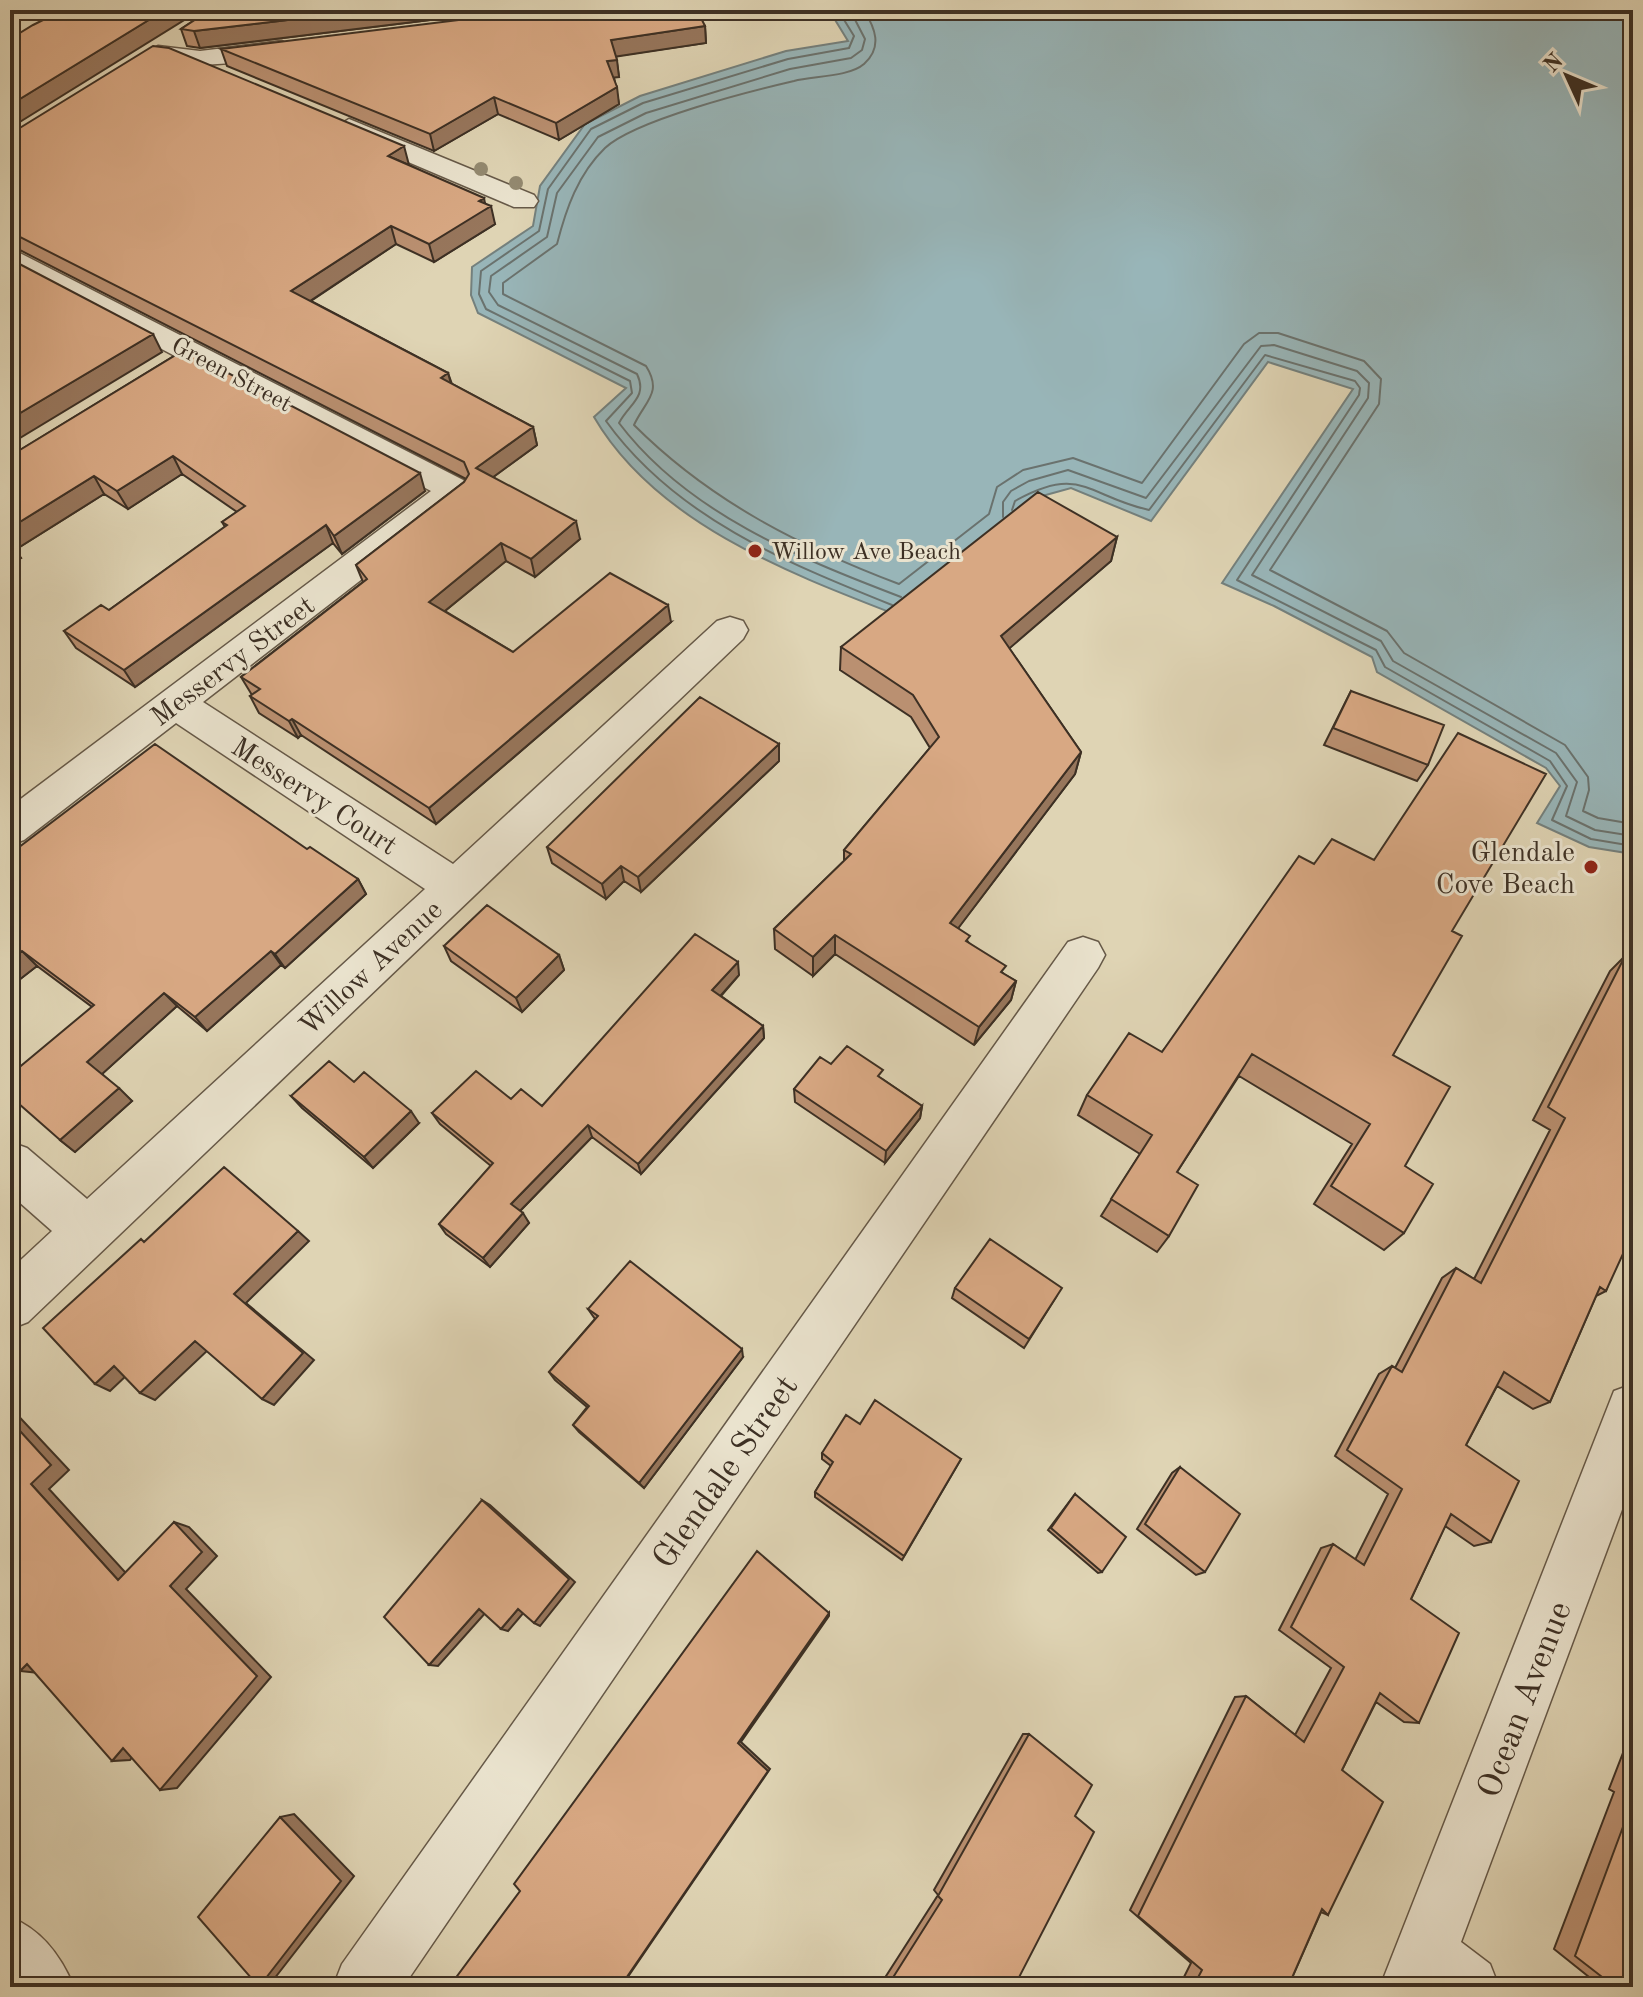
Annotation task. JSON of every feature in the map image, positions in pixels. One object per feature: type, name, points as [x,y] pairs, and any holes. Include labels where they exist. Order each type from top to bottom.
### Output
[{"type":"street","points":[[131,69],[173,48],[200,58],[307,45]]},
{"type":"street","points":[[173,48],[228,77]]},
{"type":"street","points":[[332,120],[524,201]]},
{"type":"street","name":"Green Street","points":[[10,257],[178,360],[455,490]]},
{"type":"street","name":"Messervy Street","points":[[10,829],[455,490]]},
{"type":"street","name":"Willow Avenue","points":[[10,1304],[730,630]]},
{"type":"street","name":"Messervy Court","points":[[175,703],[455,887]]},
{"type":"street","name":"Glendale Street","points":[[365,1987],[1083,955]]},
{"type":"street","points":[[10,1164],[88,1231]]},
{"type":"street","name":"Ocean Avenue","points":[[1435,1976],[1633,1410]]},
{"type":"street","points":[[10,1949],[42,1987]]},
{"type":"water","points":[[829,10],[1633,10],[1633,854],[1589,847],[1537,823],[1560,786],[1546,768],[1377,672],[1372,657],[1222,583],[1353,389],[1268,362],[1151,521],[1071,488],[1035,498],[905,618],[774,564],[691,517],[654,488],[621,455],[594,417],[626,388],[478,313],[471,295],[472,267],[533,226],[540,186],[585,124],[640,96],[786,51],[848,41]]},
{"type":"building","points":[[63,10],[165,10],[10,105],[10,39]]},
{"type":"building","points":[[210,10],[372,10],[194,31],[181,29]]},
{"type":"building","points":[[541,10],[697,10],[705,26],[611,40],[617,60],[607,61],[617,87],[556,123],[494,97],[430,134],[221,49]]},
{"type":"building","points":[[153,46],[169,48],[404,146],[388,156],[484,198],[479,201],[491,206],[429,244],[391,226],[291,291],[448,373],[441,378],[533,427],[476,468],[576,521],[531,559],[501,543],[429,602],[513,652],[610,573],[668,605],[429,808],[292,719],[289,721],[250,696],[260,689],[241,677],[367,579],[356,565],[464,482],[469,474],[464,462],[10,232],[10,134]]},
{"type":"building","points":[[10,259],[153,334],[10,419]]},
{"type":"building","points":[[184,350],[420,473],[334,536],[326,525],[124,670],[64,631],[101,605],[109,610],[227,525],[222,522],[245,506],[173,456],[117,491],[94,476],[10,528],[10,456]]},
{"type":"building","points":[[1038,492],[1117,537],[1001,636],[1081,752],[950,923],[970,936],[966,941],[1006,966],[1001,972],[1016,981],[979,1027],[835,935],[813,957],[774,929],[851,854],[844,850],[939,737],[913,695],[841,647]]},
{"type":"building","points":[[1351,691],[1444,725],[1428,765],[1333,728]]},
{"type":"building","points":[[700,697],[779,744],[638,877],[621,866],[602,884],[547,847]]},
{"type":"building","points":[[1458,733],[1546,774],[1452,931],[1462,936],[1393,1055],[1450,1087],[1405,1166],[1433,1184],[1404,1233],[1331,1186],[1370,1124],[1252,1054],[1177,1172],[1198,1185],[1169,1236],[1111,1199],[1152,1135],[1087,1095],[1129,1033],[1162,1052],[1299,856],[1314,864],[1332,839],[1374,860]]},
{"type":"building","points":[[155,744],[307,849],[310,847],[358,879],[275,954],[271,951],[195,1017],[164,993],[87,1062],[119,1088],[60,1140],[10,1096],[10,1075],[94,1005],[22,951],[10,961],[10,854]]},
{"type":"building","points":[[487,905],[559,955],[516,998],[444,946]]},
{"type":"building","points":[[695,934],[738,962],[712,990],[763,1026],[638,1164],[588,1125],[511,1204],[523,1213],[483,1258],[439,1224],[493,1163],[432,1113],[476,1071],[511,1099],[521,1089],[542,1106]]},
{"type":"building","points":[[1625,956],[1633,960],[1633,1215],[1628,1225],[1633,1232],[1606,1291],[1600,1287],[1550,1402],[1504,1372],[1466,1445],[1519,1481],[1491,1542],[1451,1514],[1411,1599],[1459,1633],[1419,1723],[1380,1693],[1342,1770],[1383,1802],[1328,1915],[1322,1909],[1288,1987],[1193,1987],[1202,1970],[1138,1916],[1246,1696],[1304,1742],[1344,1667],[1291,1627],[1333,1544],[1364,1565],[1402,1489],[1347,1450],[1392,1366],[1402,1372],[1456,1268],[1481,1283],[1565,1118],[1548,1107]]},
{"type":"building","points":[[847,1046],[883,1070],[878,1076],[922,1106],[886,1151],[794,1089],[820,1057],[831,1064]]},
{"type":"building","points":[[329,1061],[354,1082],[364,1072],[411,1111],[364,1157],[291,1096]]},
{"type":"building","points":[[224,1167],[298,1231],[234,1294],[303,1353],[262,1399],[195,1341],[140,1393],[114,1366],[95,1384],[43,1328],[141,1239],[144,1242]]},
{"type":"building","points":[[990,1239],[1062,1288],[1029,1339],[955,1288]]},
{"type":"building","points":[[630,1261],[742,1349],[639,1483],[573,1425],[589,1406],[549,1372],[598,1316],[588,1309]]},
{"type":"building","points":[[875,1400],[961,1459],[904,1556],[815,1492],[833,1462],[822,1453],[846,1415],[860,1424]]},
{"type":"building","points":[[10,1420],[51,1465],[31,1484],[118,1580],[174,1522],[202,1552],[170,1586],[257,1676],[160,1790],[123,1748],[112,1761],[27,1664],[20,1671],[10,1659]]},
{"type":"building","points":[[1180,1467],[1240,1514],[1205,1572],[1145,1524]]},
{"type":"building","points":[[1075,1494],[1126,1537],[1102,1572],[1051,1528]]},
{"type":"building","points":[[482,1500],[569,1579],[534,1623],[518,1609],[501,1629],[479,1609],[429,1665],[384,1617]]},
{"type":"building","points":[[757,1551],[829,1613],[738,1743],[768,1771],[620,1987],[449,1987],[520,1891],[514,1884]]},
{"type":"building","points":[[1029,1734],[1092,1785],[1075,1816],[1094,1832],[1014,1987],[887,1987],[942,1900],[938,1896]]},
{"type":"building","points":[[1633,1800],[1633,1987],[1615,1987],[1575,1956]]},
{"type":"building","points":[[280,1817],[341,1881],[259,1987],[198,1917]]},
{"type":"place","name":"Willow Ave Beach","points":[[755,551]]},
{"type":"place","name":"Glendale Cove Beach","points":[[1591,867]]}]
